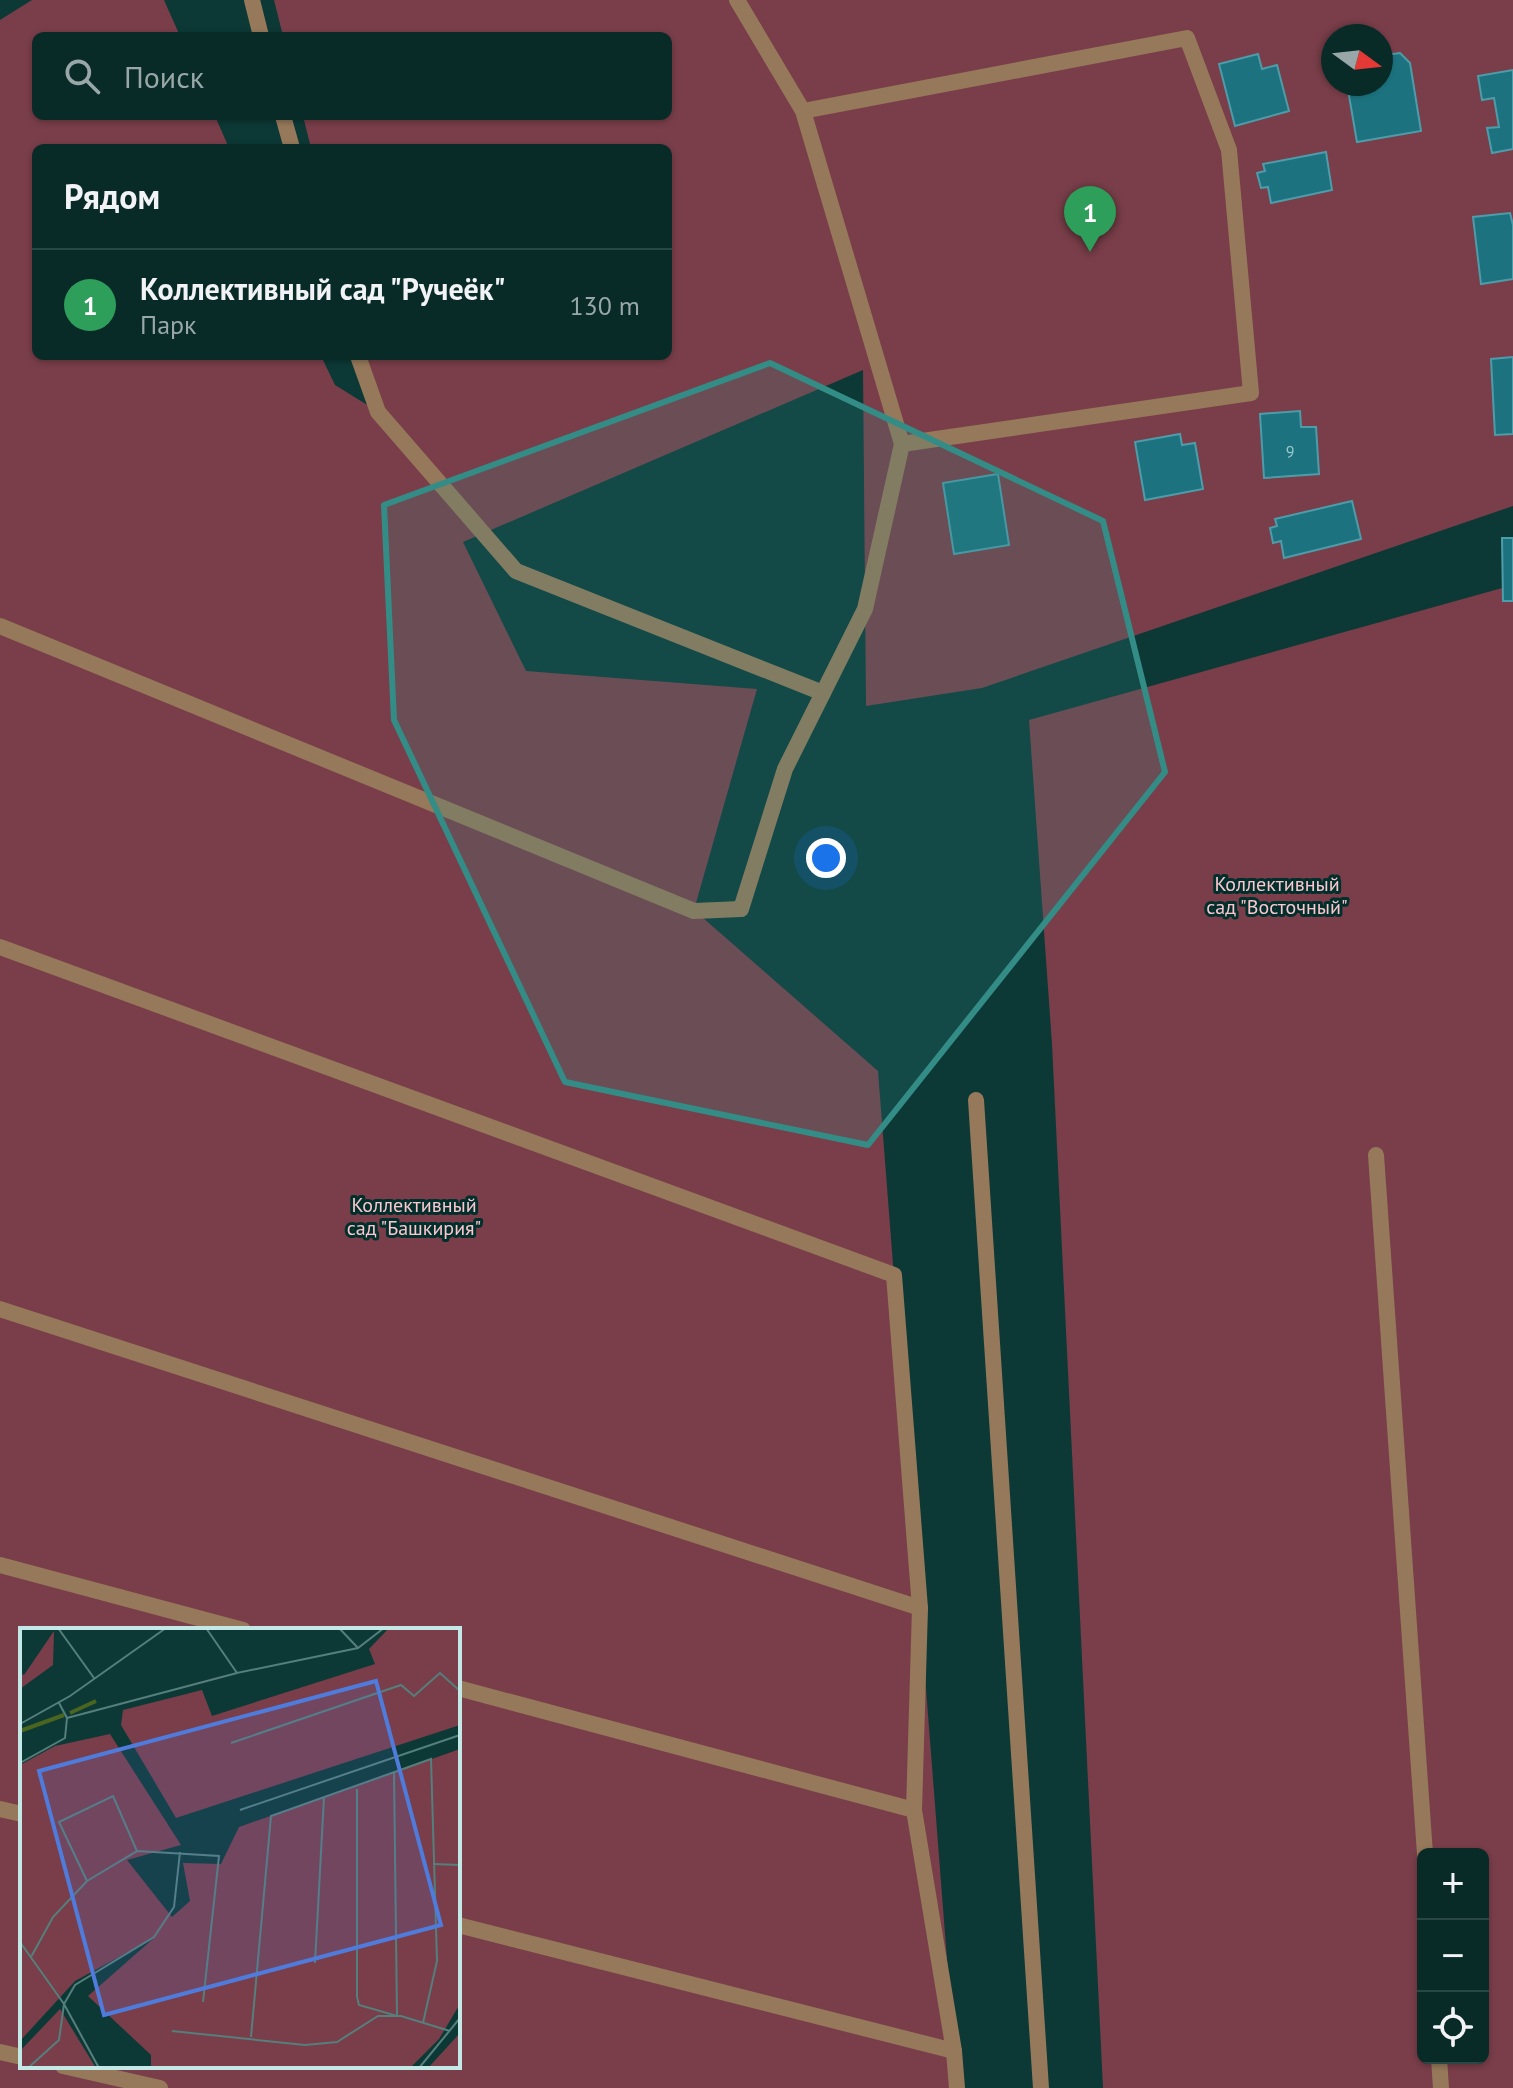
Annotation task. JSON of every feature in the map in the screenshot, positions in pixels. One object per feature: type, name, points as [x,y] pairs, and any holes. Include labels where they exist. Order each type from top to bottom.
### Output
[{"type":"lane","points":[[252,0],[260,32]]},
{"type":"lane","points":[[0,626],[694,911],[741,909],[785,769],[865,609],[902,444],[803,111],[737,0]]},
{"type":"lane","points":[[803,111],[1187,38],[1229,150],[1251,393],[902,444]]},
{"type":"lane","points":[[284,120],[291,144]]},
{"type":"lane","points":[[359,360],[378,412],[516,571],[823,693]]},
{"type":"lane","points":[[0,947],[894,1275],[920,1608],[914,1810],[954,2051],[957,2088]]},
{"type":"lane","points":[[976,1100],[1041,2088]]},
{"type":"lane","points":[[1376,1155],[1425,1848]]},
{"type":"lane","points":[[0,1309],[920,1608]]},
{"type":"lane","points":[[0,1565],[236,1628]]},
{"type":"lane","points":[[460,1689],[914,1810]]},
{"type":"lane","points":[[0,1809],[20,1814]]},
{"type":"lane","points":[[460,1926],[954,2051]]},
{"type":"lane","points":[[0,2052],[20,2057]]},
{"type":"lane","points":[[1439,2064],[1441,2088]]},
{"type":"lane","points":[[72,2068],[160,2088]]},
{"type":"highlighted area","points":[[770,363],[1103,521],[1165,772],[868,1145],[565,1082],[394,720],[384,505]]},
{"type":"green space","name":"Коллективный сад \"Башкирия\"","points":[[32,0],[164,0],[178,32],[32,32],[32,120],[217,120],[227,144],[32,144],[32,360],[323,360],[335,385],[377,411],[365,360],[672,360],[672,144],[310,144],[304,120],[672,120],[672,32],[282,32],[274,0],[1513,0],[1513,506],[982,688],[866,706],[863,370],[463,542],[526,671],[757,689],[694,910],[878,1071],[957,2088],[0,2088],[0,20]]},
{"type":"green space","name":"Коллективный сад \"Восточный\"","points":[[1513,585],[1513,2088],[1103,2088],[1052,1044],[1029,720]]},
{"type":"building","points":[[1400,53],[1410,63],[1421,131],[1357,142],[1349,96],[1393,96],[1393,54]]},
{"type":"building","points":[[1258,54],[1262,69],[1277,65],[1289,111],[1235,126],[1219,64]]},
{"type":"building","points":[[1513,70],[1513,149],[1492,153],[1487,128],[1499,127],[1494,98],[1482,100],[1478,76]]},
{"type":"building","points":[[1326,152],[1332,190],[1271,203],[1268,187],[1261,188],[1257,173],[1265,171],[1263,164]]},
{"type":"building","points":[[1510,213],[1513,225],[1513,279],[1481,284],[1473,217]]},
{"type":"building","points":[[1513,357],[1513,434],[1495,435],[1491,359]]},
{"type":"building","points":[[1300,411],[1301,427],[1316,427],[1319,474],[1264,478],[1260,414]]},
{"type":"building","points":[[1180,434],[1182,445],[1195,443],[1203,489],[1145,500],[1135,442]]},
{"type":"building","points":[[998,474],[1009,545],[954,554],[943,483]]},
{"type":"building","points":[[1352,501],[1361,539],[1284,558],[1281,541],[1273,543],[1270,528],[1277,526],[1275,519]]},
{"type":"building","points":[[1502,538],[1513,538],[1513,601],[1503,601]]},
{"type":"place","name":"Коллективный сад \"Ручеёк\"","points":[[1090,252]]}]
